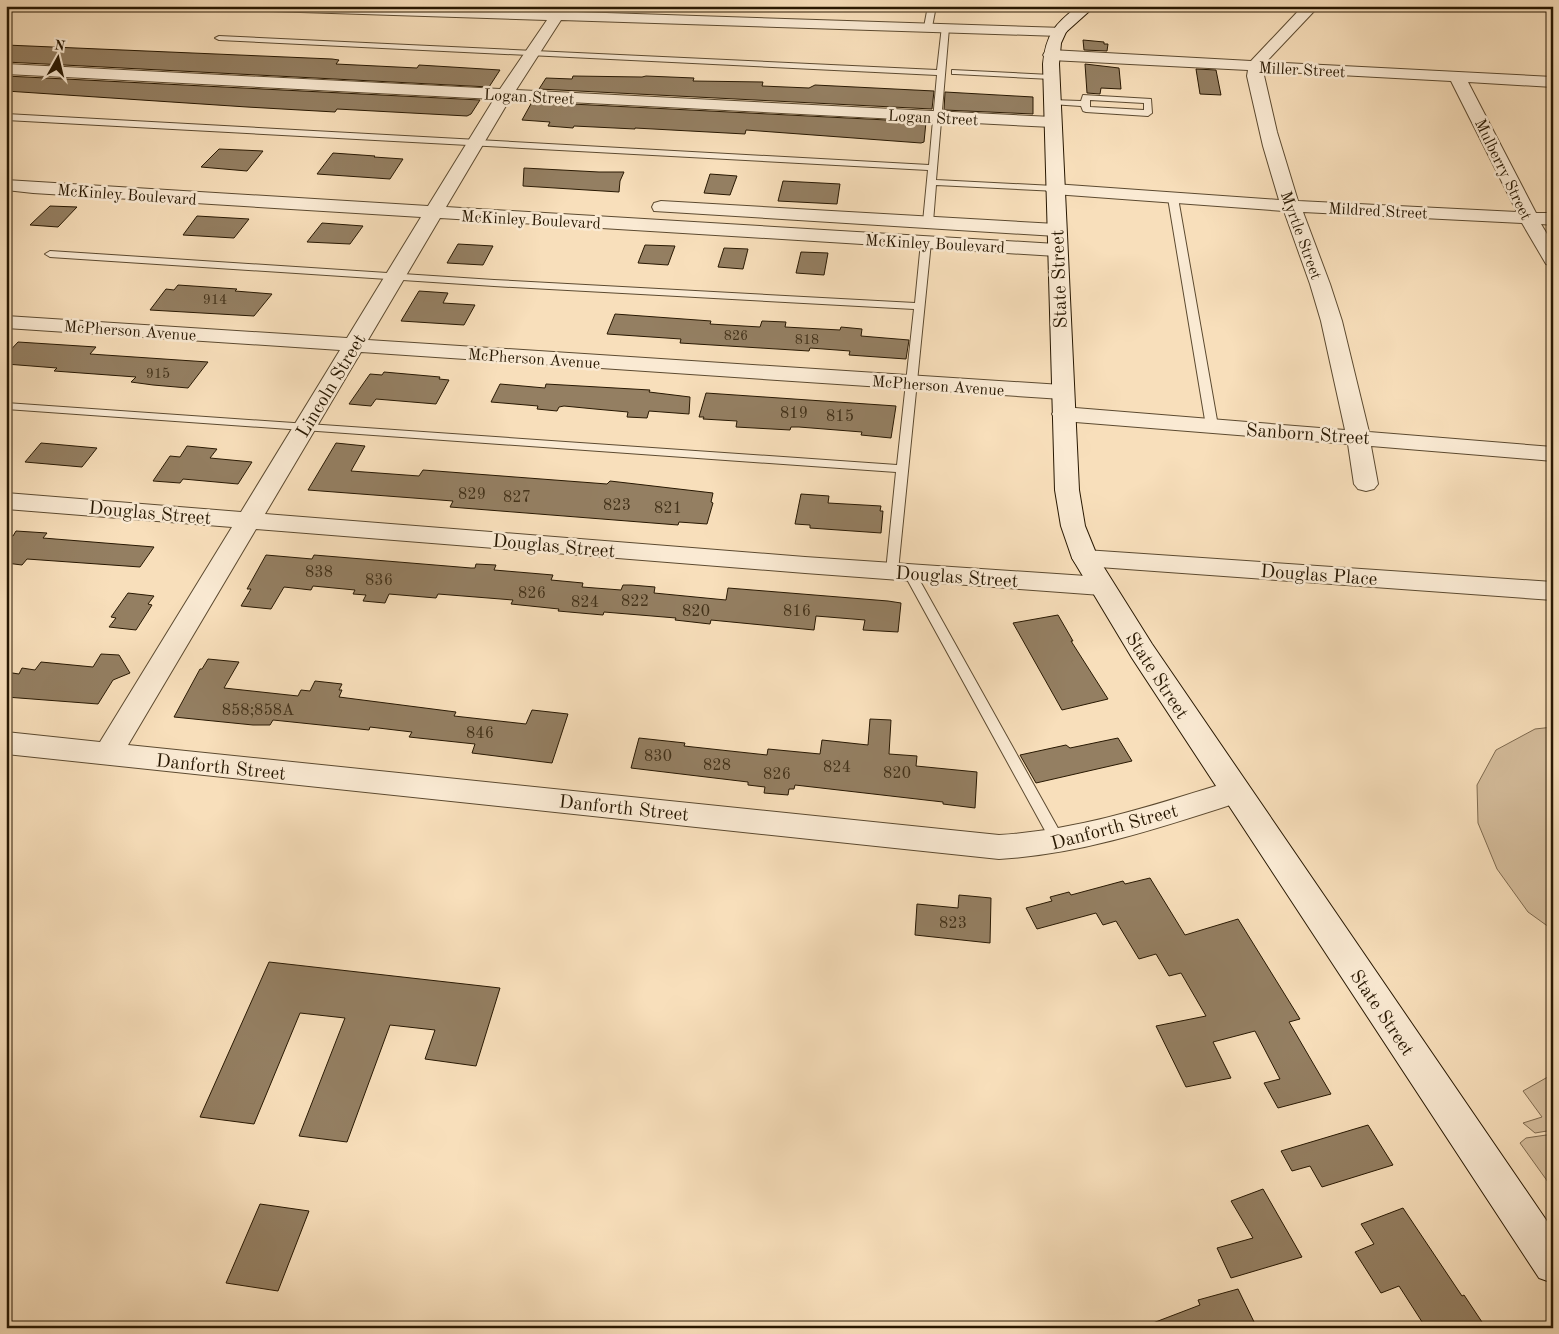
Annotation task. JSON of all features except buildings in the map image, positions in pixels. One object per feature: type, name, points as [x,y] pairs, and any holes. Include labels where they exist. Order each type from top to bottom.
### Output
[{"type":"street","points":[[236,6],[565,13],[795,24],[945,28],[1053,77],[1088,6]]},
{"type":"street","points":[[795,24],[801,6]]},
{"type":"street","points":[[1256,66],[1260,58],[1312,6]]},
{"type":"street","name":"Lincoln Street","points":[[107,755],[396,276],[448,202],[476,142],[505,94],[531,54],[565,13]]},
{"type":"street","name":"Miller Street","points":[[1053,77],[1256,66],[1553,82]]},
{"type":"street","name":"Myrtle Street","points":[[1256,66],[1255,76],[1259,97],[1291,206],[1306,241],[1325,299],[1343,366],[1359,437],[1366,484]]},
{"type":"street","name":"Logan Street","points":[[6,69],[936,117],[1053,77]]},
{"type":"street","name":"State Street","points":[[1053,77],[1054,189],[1062,403],[1068,499],[1073,526],[1085,558],[1142,651],[1235,792],[1553,1264]]},
{"type":"street","name":"Mulberry Street","points":[[1457,77],[1517,189],[1528,217],[1553,260]]},
{"type":"street","name":"McKinley Boulevard","points":[[6,170],[448,202],[926,242],[1056,240]]},
{"type":"street","name":"McKinley Boulevard","points":[[6,185],[197,199],[448,202]]},
{"type":"street","name":"Mildred Street","points":[[1054,189],[1291,206],[1553,219]]},
{"type":"street","name":"McKinley Boulevard","points":[[642,206],[928,222],[1056,240]]},
{"type":"street","points":[[926,242],[928,222]]},
{"type":"street","name":"McPherson Avenue","points":[[6,322],[910,383],[1062,403]]},
{"type":"street","name":"Sanborn Street","points":[[1062,403],[1212,426],[1553,454]]},
{"type":"street","name":"Douglas Street","points":[[6,501],[900,572],[1101,586]]},
{"type":"street","name":"Douglas Place","points":[[1085,558],[1553,591]]},
{"type":"street","name":"Danforth Street","points":[[6,744],[558,800],[999,848],[1030,847],[1059,843],[1235,792]]},
{"type":"lane","points":[[928,28],[932,6]]},
{"type":"lane","points":[[928,222],[945,28]]},
{"type":"lane","points":[[219,38],[940,73]]},
{"type":"lane","points":[[955,72],[1053,77],[1085,104],[1086,109],[1148,113],[1148,101],[1086,98],[1085,104]]},
{"type":"lane","points":[[6,117],[932,168]]},
{"type":"lane","points":[[931,182],[1054,189]]},
{"type":"lane","points":[[1173,198],[1212,426]]},
{"type":"lane","points":[[926,242],[910,383],[900,572],[1059,843]]},
{"type":"lane","points":[[50,254],[919,306]]},
{"type":"lane","points":[[6,406],[904,469]]},
{"type":"shaded area","points":[[1553,727],[1553,930],[1528,912],[1497,869],[1478,823],[1477,785],[1496,750],[1535,729]]},
{"type":"shaded area","points":[[1553,1074],[1553,1130],[1535,1133],[1523,1123],[1542,1117],[1523,1091]]},
{"type":"shaded area","points":[[1553,1134],[1553,1189],[1520,1143],[1526,1138]]}]
